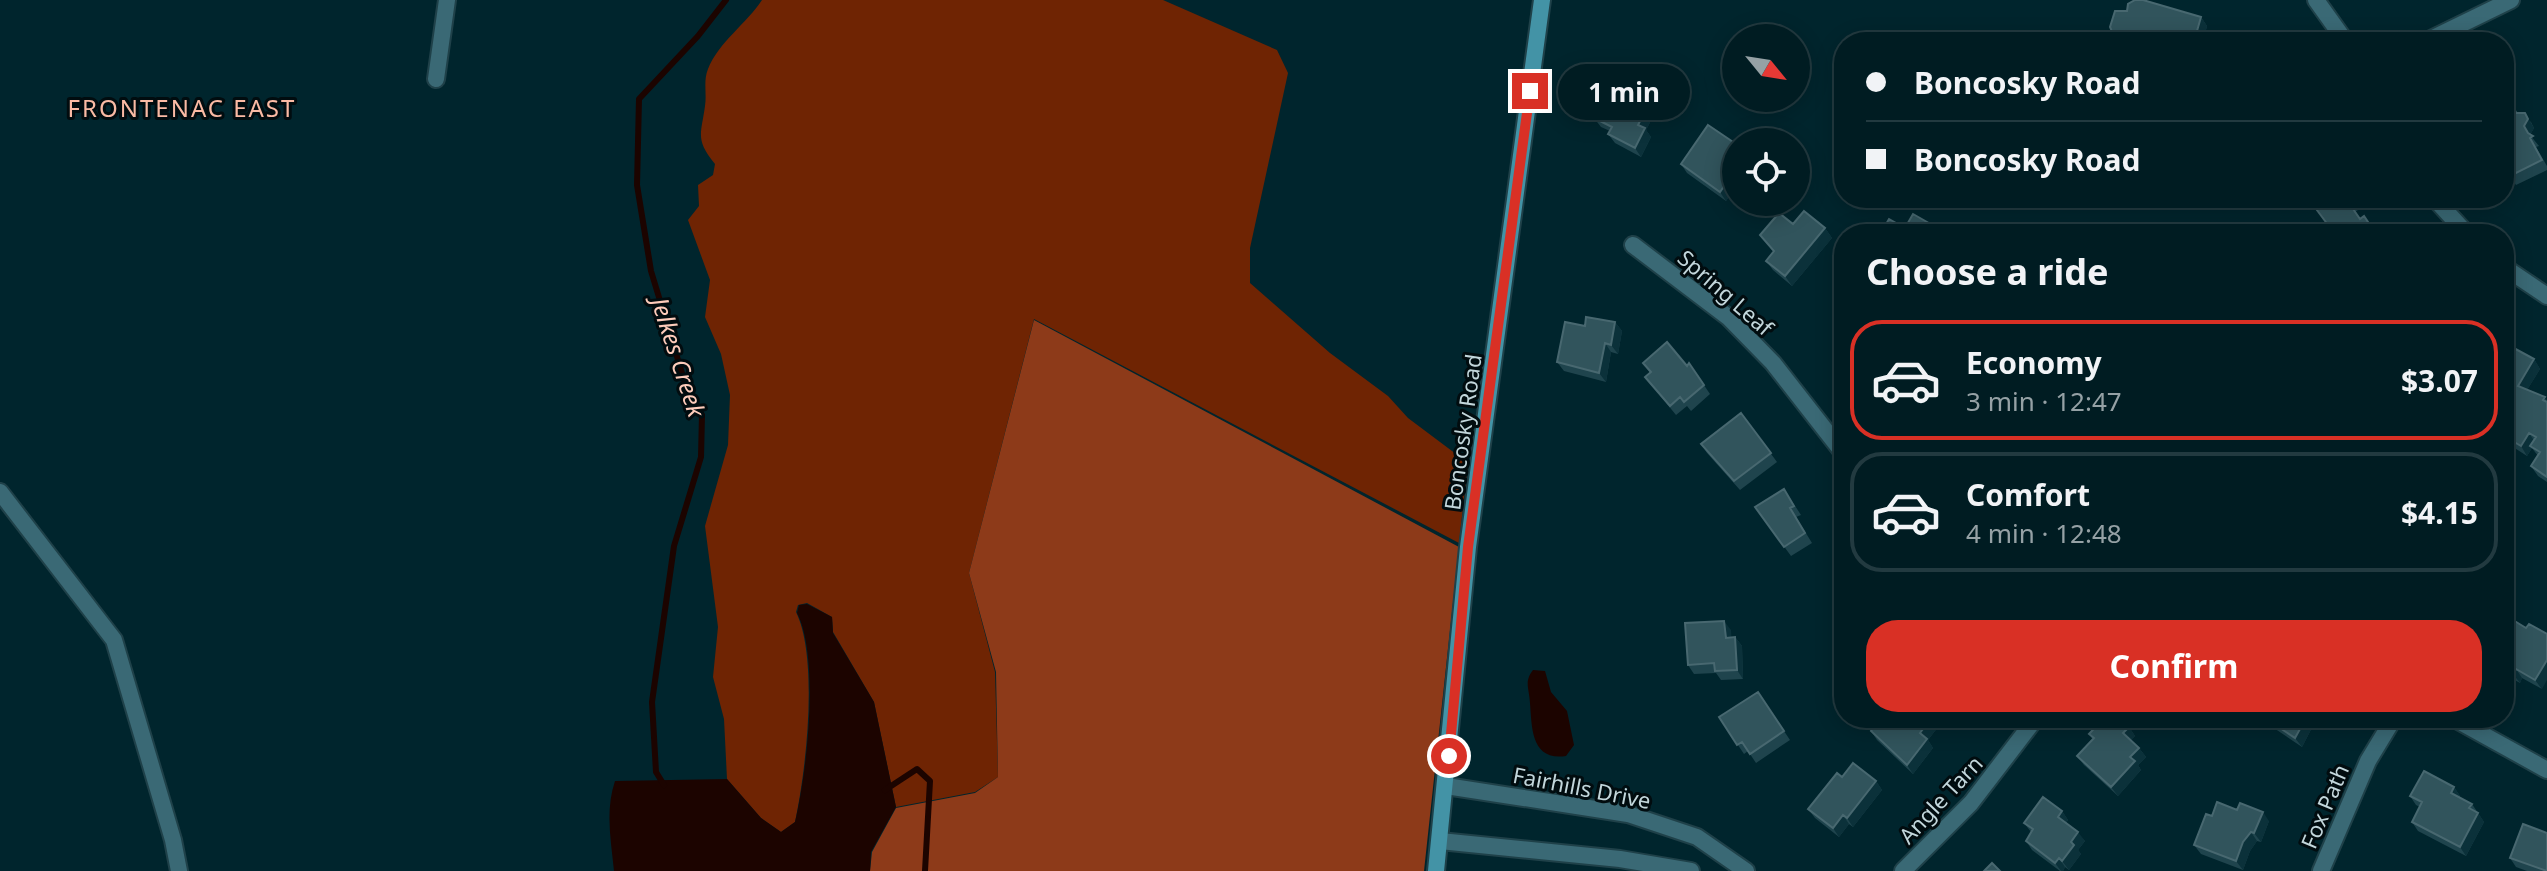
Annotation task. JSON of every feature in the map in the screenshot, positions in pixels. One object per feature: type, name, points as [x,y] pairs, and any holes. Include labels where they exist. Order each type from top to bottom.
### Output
[{"type":"street","points":[[436,79],[447,0]]},
{"type":"street","name":"Boncosky Road","points":[[1436,871],[1468,547],[1542,0]]},
{"type":"street","points":[[2316,0],[2339,32]]},
{"type":"street","points":[[2445,32],[2511,0]]},
{"type":"street","points":[[2443,208],[2458,224]]},
{"type":"street","name":"Spring Leaf","points":[[1633,245],[1728,317],[1773,363],[1834,441]]},
{"type":"street","points":[[2514,274],[2547,296]]},
{"type":"street","points":[[0,492],[114,640],[173,840],[179,871]]},
{"type":"street","name":"Angle Tarn","points":[[1903,871],[1971,803],[2028,728]]},
{"type":"street","name":"Fox Path","points":[[2321,871],[2368,761],[2388,728]]},
{"type":"street","points":[[2471,728],[2547,770]]},
{"type":"street","name":"Fairhills Drive","points":[[1446,786],[1628,814],[1697,837],[1746,871]]},
{"type":"street","points":[[1440,841],[1620,859],[1691,871]]},
{"type":"shaded area","points":[[762,0],[1163,0],[1277,50],[1288,73],[1250,248],[1250,283],[1330,353],[1388,396],[1408,418],[1468,463],[1459,543],[1034,319],[969,573],[995,672],[998,777],[975,792],[896,807],[874,702],[833,632],[832,617],[807,603],[798,605],[796,612],[803,632],[809,686],[806,746],[795,822],[781,832],[761,818],[727,779],[724,719],[713,677],[718,627],[705,526],[728,445],[730,395],[721,354],[705,317],[710,280],[688,220],[699,206],[698,185],[713,175],[715,164],[704,148],[701,136],[708,69],[719,50]]},
{"type":"shaded area","points":[[1034,320],[1459,547],[1424,871],[870,871],[872,852],[896,808],[975,793],[998,777],[996,672],[969,573]]},
{"type":"shaded area","points":[[807,604],[832,617],[833,633],[874,702],[896,807],[871,852],[870,871],[614,871],[609,814],[615,781],[727,779],[761,818],[781,832],[795,822],[804,775],[810,686],[804,633],[797,613],[799,605]]},
{"type":"shaded area","points":[[1533,670],[1545,671],[1551,692],[1567,711],[1574,745],[1566,756],[1546,753],[1536,741],[1528,685]]},
{"type":"building","points":[[2143,0],[2201,17],[2197,32],[2112,32],[2110,27],[2115,11],[2127,11],[2128,4]]},
{"type":"building","points":[[1612,83],[1622,88],[1624,84],[1652,98],[1638,125],[1645,128],[1635,148],[1608,134],[1612,127],[1594,118]]},
{"type":"building","points":[[2514,109],[2516,113],[2525,113],[2528,119],[2524,126],[2533,136],[2530,138],[2542,160],[2514,174]]},
{"type":"building","points":[[1708,125],[1722,134],[1720,192],[1681,164]]},
{"type":"building","points":[[2315,208],[2352,208],[2360,219],[2364,216],[2369,224],[2327,224]]},
{"type":"building","points":[[1913,214],[1930,224],[1907,224]]},
{"type":"building","points":[[1776,216],[1783,216],[1793,224],[1800,216],[1810,216],[1825,228],[1785,276],[1766,261],[1774,251],[1760,235]]},
{"type":"building","points":[[1586,317],[1615,322],[1611,345],[1605,343],[1599,373],[1557,362],[1565,322],[1585,326]]},
{"type":"building","points":[[1667,342],[1687,366],[1689,363],[1704,385],[1684,402],[1680,397],[1670,406],[1645,377],[1651,372],[1643,363]]},
{"type":"building","points":[[2514,348],[2534,359],[2518,386],[2545,397],[2543,400],[2547,402],[2547,477],[2531,466],[2540,452],[2530,446],[2536,437],[2529,433],[2521,446],[2514,442]]},
{"type":"building","points":[[1741,413],[1771,453],[1734,481],[1701,444]]},
{"type":"building","points":[[1784,489],[1794,506],[1790,508],[1805,533],[1784,547],[1755,507]]},
{"type":"building","points":[[1724,621],[1726,638],[1735,637],[1737,670],[1715,671],[1714,663],[1688,665],[1685,623]]},
{"type":"building","points":[[2514,621],[2526,628],[2529,624],[2547,634],[2547,660],[2535,680],[2516,669],[2514,672]]},
{"type":"building","points":[[1758,692],[1784,731],[1750,754],[1742,742],[1737,745],[1719,717]]},
{"type":"building","points":[[1873,728],[1924,728],[1920,733],[1927,739],[1907,765],[1871,731]]},
{"type":"building","points":[[2095,728],[2128,728],[2123,733],[2139,748],[2130,757],[2135,761],[2111,787],[2077,756],[2094,738],[2089,734]]},
{"type":"building","points":[[2280,728],[2300,728],[2295,738]]},
{"type":"building","points":[[1853,763],[1876,781],[1847,818],[1843,815],[1833,828],[1808,809],[1837,773],[1842,777]]},
{"type":"building","points":[[2424,771],[2454,787],[2451,793],[2472,804],[2469,808],[2478,813],[2460,847],[2412,822],[2422,802],[2410,796]]},
{"type":"building","points":[[2043,797],[2062,811],[2058,817],[2078,832],[2071,842],[2074,845],[2062,861],[2059,858],[2055,863],[2026,841],[2033,829],[2024,823]]},
{"type":"building","points":[[2217,802],[2237,810],[2240,803],[2263,812],[2254,833],[2251,832],[2243,842],[2236,861],[2194,845],[2206,814],[2212,816]]},
{"type":"building","points":[[2523,824],[2547,833],[2547,871],[2510,858]]},
{"type":"building","points":[[1992,863],[2000,871],[1984,871]]},
{"type":"waterway","name":"Jelkes Creek","points":[[664,785],[656,772],[652,702],[674,546],[701,457],[702,415],[685,383],[651,271],[637,185],[639,99],[698,36],[726,0]]},
{"type":"waterway","points":[[885,790],[917,769],[930,781],[925,871]]},
{"type":"district","name":"FRONTENAC EAST","points":[[182,107]]},
{"type":"route","points":[[1449,756],[1468,547],[1530,91]]}]
